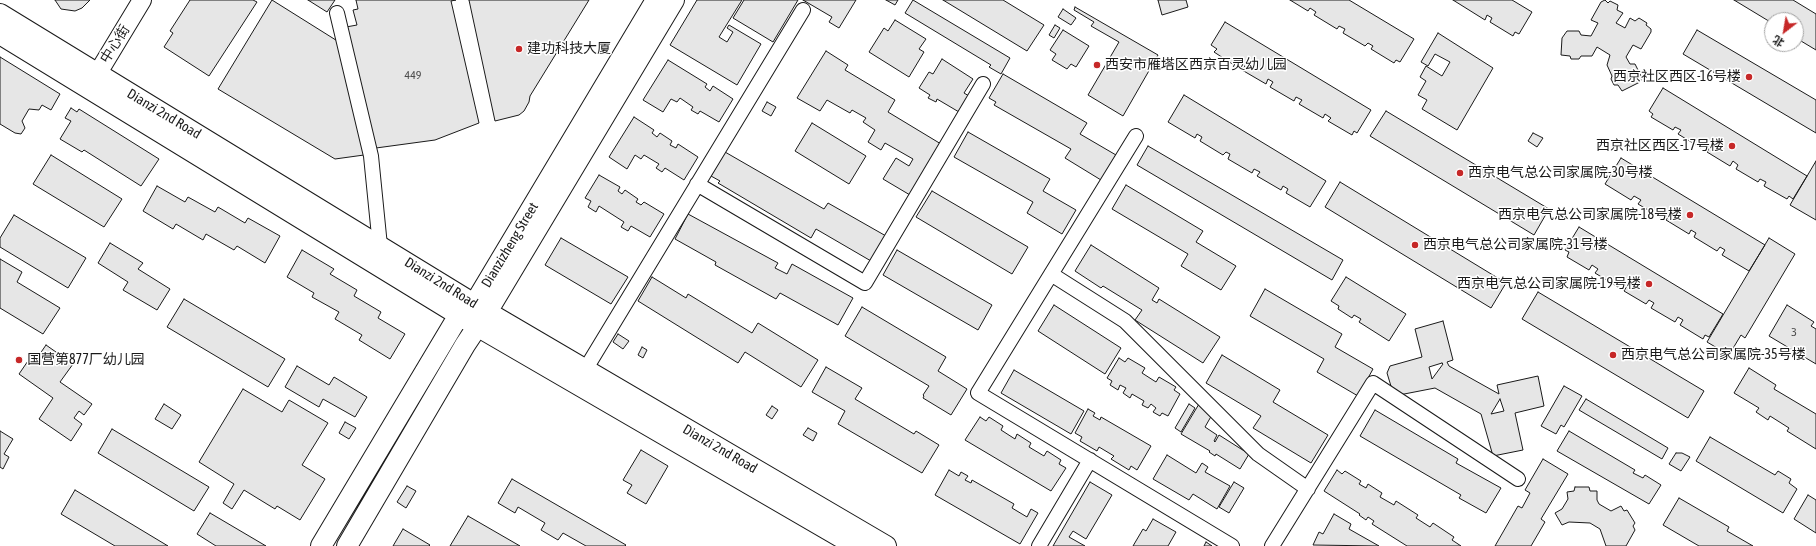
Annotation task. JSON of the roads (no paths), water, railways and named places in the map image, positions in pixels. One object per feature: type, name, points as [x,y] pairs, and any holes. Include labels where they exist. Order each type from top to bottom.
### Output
[{"type":"main road","name":"Dianzizheng Street","points":[[347,546],[474,314],[656,0]]},
{"type":"main road","name":"Dianzizheng Street","points":[[321,546],[474,314],[674,0]]},
{"type":"main road","name":"Dianzi 2nd Road","points":[[0,14],[93,81],[856,546]]},
{"type":"main road","name":"Dianzi 2nd Road","points":[[0,34],[93,81],[380,246],[474,314],[585,370],[886,546]]},
{"type":"street","name":"中心街","points":[[93,81],[142,0]]},
{"type":"street","points":[[585,370],[803,10]]},
{"type":"street","points":[[337,13],[372,156],[380,246]]},
{"type":"street","points":[[697,184],[865,283],[983,84]]},
{"type":"street","points":[[1136,136],[978,393],[1232,546]]},
{"type":"street","points":[[1051,274],[1125,321],[1258,454],[1308,489]]},
{"type":"street","points":[[1272,546],[1373,383],[1518,479]]},
{"type":"street","points":[[1039,546],[1090,460]]},
{"type":"place","name":"建功科技大厦","points":[[519,49]]},
{"type":"place","name":"西安市雁塔区西京百灵幼儿园","points":[[1097,65]]},
{"type":"place","name":"西京社区西区-16号楼","points":[[1749,77]]},
{"type":"place","name":"西京社区西区-17号楼","points":[[1732,146]]},
{"type":"place","name":"西京电气总公司家属院-30号楼","points":[[1460,173]]},
{"type":"place","name":"西京电气总公司家属院-18号楼","points":[[1690,215]]},
{"type":"place","name":"西京电气总公司家属院-31号楼","points":[[1415,245]]},
{"type":"place","name":"西京电气总公司家属院-19号楼","points":[[1649,284]]},
{"type":"place","name":"西京电气总公司家属院-35号楼","points":[[1613,355]]},
{"type":"place","name":"国营第877厂幼儿园","points":[[19,360]]}]
